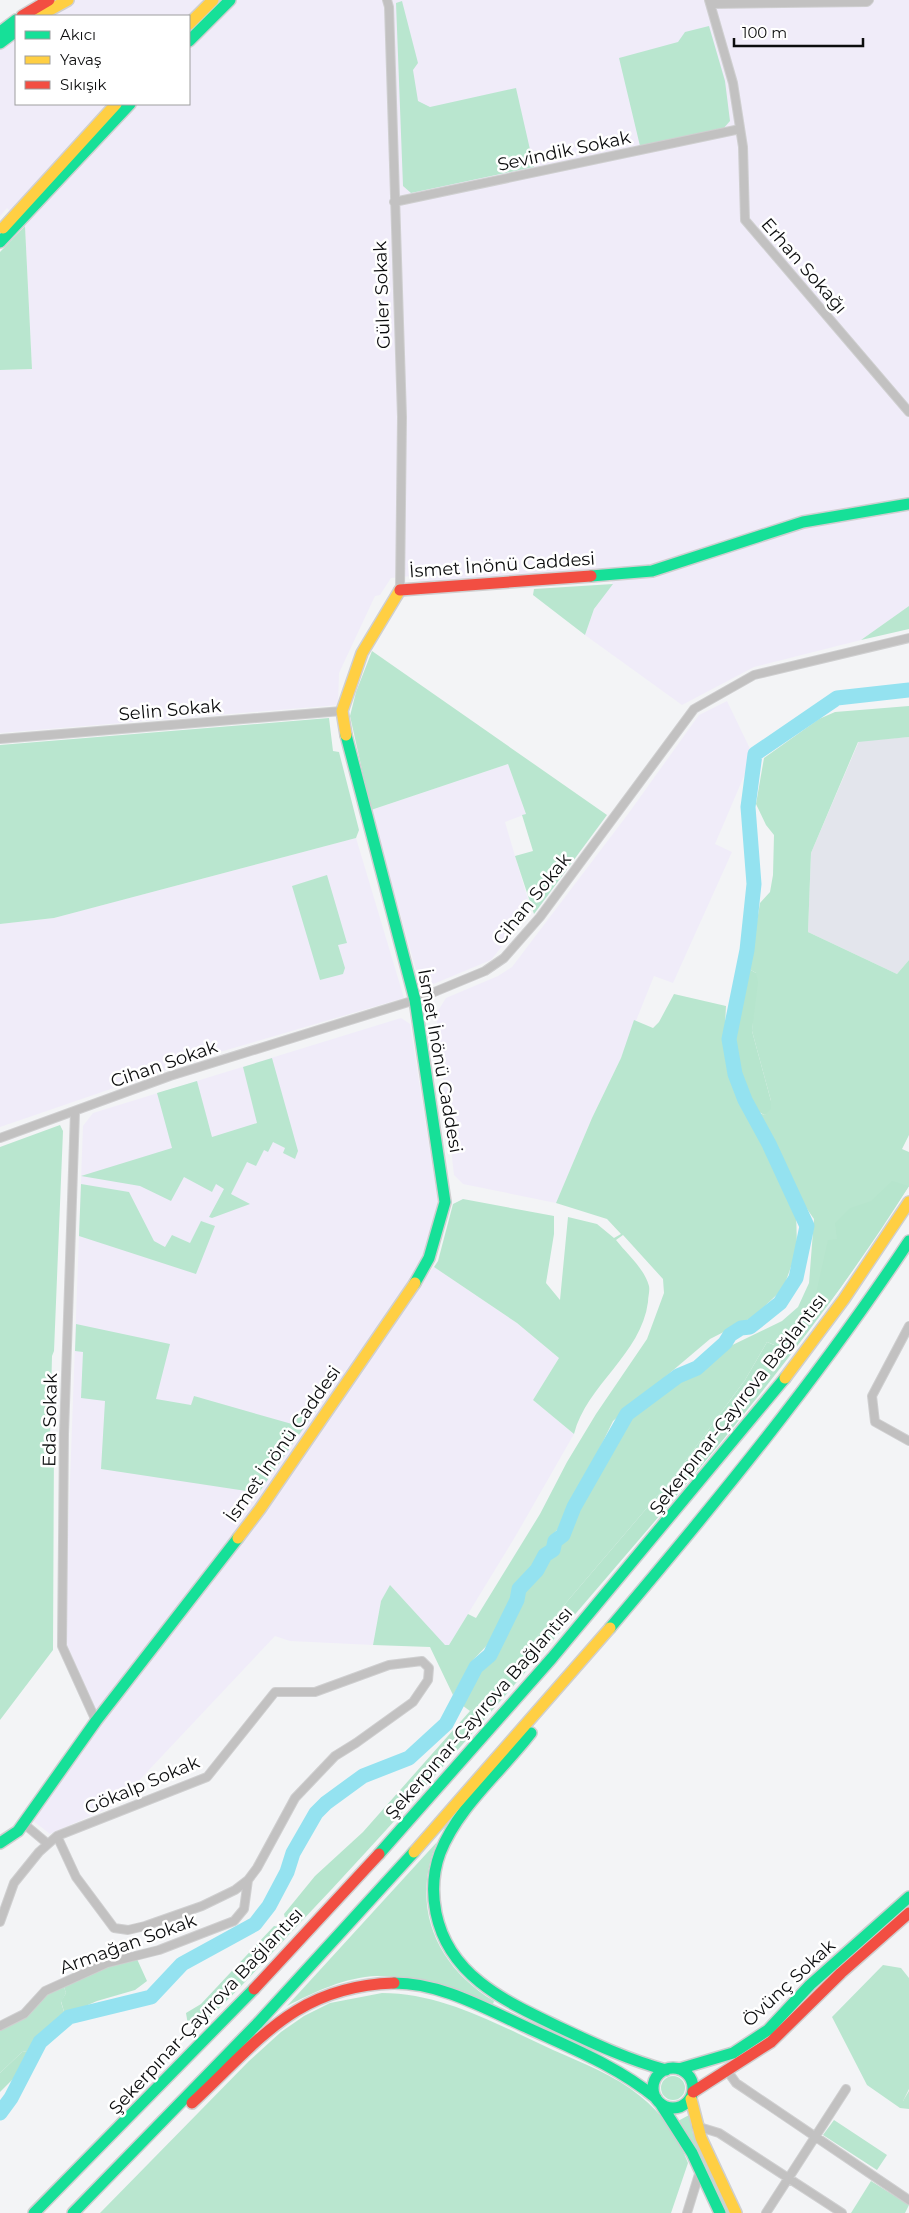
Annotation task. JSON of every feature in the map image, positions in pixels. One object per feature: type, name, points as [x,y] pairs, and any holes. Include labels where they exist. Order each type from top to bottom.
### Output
[{"type":"main road","points":[[24,15],[49,0]]},
{"type":"main road","points":[[41,15],[68,0]]},
{"type":"main road","points":[[190,23],[213,0]]},
{"type":"main road","points":[[190,40],[230,0]]},
{"type":"main road","points":[[0,32],[15,21]]},
{"type":"main road","points":[[0,43],[15,32]]},
{"type":"main road","points":[[0,231],[115,105]]},
{"type":"main road","points":[[0,242],[129,105]]},
{"type":"main road","name":"İsmet İnönü Caddesi","points":[[0,1844],[18,1830],[96,1721],[260,1509],[409,1294],[429,1258],[445,1202],[415,1000],[348,746],[342,711],[362,653],[400,590],[652,572],[802,522],[909,504]]},
{"type":"main road","name":"Şekerpınar-Çayırova Bağlantısı","points":[[34,2213],[238,2004],[409,1819],[521,1694],[666,1524],[805,1350],[867,1266],[909,1202]]},
{"type":"main road","points":[[73,2213],[335,1940],[530,1723],[686,1537],[787,1409],[859,1315],[909,1241]]},
{"type":"main road","points":[[582,1662],[519,1750],[450,1832],[440,1852],[433,1880],[437,1919],[447,1948],[459,1966],[472,1979],[496,1996],[624,2058],[666,2070],[678,2069],[688,2075],[693,2086],[692,2095],[696,2126],[736,2213]]},
{"type":"main road","name":"Övünç Sokak","points":[[678,2069],[733,2053],[762,2034],[792,2006],[810,1984],[909,1897]]},
{"type":"main road","name":"Övünç Sokak","points":[[692,2095],[726,2070],[771,2042],[841,1973],[909,1913]]},
{"type":"main road","points":[[120,2166],[216,2082],[269,2028],[304,2004],[337,1989],[352,1986],[404,1983],[442,1991],[492,2011],[621,2071],[658,2100],[674,2108],[683,2106],[692,2095]]},
{"type":"main road","points":[[666,2070],[656,2078],[654,2091],[692,2153],[720,2213]]},
{"type":"street","name":"Güler Sokak","points":[[387,0],[390,6],[394,202],[402,417],[400,590]]},
{"type":"street","points":[[710,2],[867,2],[868,0]]},
{"type":"street","name":"Erhan Sokağı","points":[[710,2],[734,84],[743,147],[744,220],[909,412]]},
{"type":"street","name":"Sevindik Sokak","points":[[394,202],[740,129]]},
{"type":"street","name":"Cihan Sokak","points":[[0,1138],[170,1076],[415,1000],[485,970],[504,958],[540,917],[694,709],[754,674],[909,638]]},
{"type":"street","name":"Selin Sokak","points":[[0,739],[342,711]]},
{"type":"street","name":"Eda Sokak","points":[[75,1112],[64,1434],[62,1646],[96,1721]]},
{"type":"street","points":[[909,1326],[872,1396],[875,1422],[909,1441]]},
{"type":"street","name":"Gökalp Sokak","points":[[0,1922],[14,1883],[57,1836],[207,1777],[275,1692],[315,1692],[389,1665],[422,1661],[430,1668],[428,1680],[413,1702],[335,1756],[295,1798],[257,1868],[248,1880]]},
{"type":"street","points":[[23,1823],[48,1844]]},
{"type":"street","points":[[57,1836],[76,1877],[114,1928],[128,1930],[145,1926],[202,1906],[235,1890],[248,1880]]},
{"type":"street","name":"Armağan Sokak","points":[[0,2026],[24,2014],[45,1991],[107,1964],[159,1950],[234,1921],[244,1909],[248,1880]]},
{"type":"street","points":[[726,2070],[736,2083],[909,2200]]},
{"type":"street","points":[[766,2213],[846,2089]]},
{"type":"street","points":[[696,2126],[719,2133],[842,2213]]},
{"type":"street","points":[[687,2213],[700,2171]]},
{"type":"shaded area","points":[[59,0],[909,0],[909,606],[861,640],[754,667],[682,705],[585,635],[594,609],[612,584],[612,569],[422,582],[411,576],[391,578],[380,595],[375,596],[339,673],[338,705],[0,733],[0,370],[32,369],[25,226],[7,208],[0,216],[0,39],[15,29],[15,105],[190,105],[190,15],[34,15]]},
{"type":"shaded area","points":[[727,701],[753,755],[715,844],[732,852],[673,983],[654,976],[621,1058],[592,1118],[556,1203],[463,1184],[454,1175],[436,1014],[446,998],[498,976],[512,967],[628,814],[699,715]]},
{"type":"shaded area","points":[[909,737],[909,960],[897,974],[808,932],[811,853],[859,741]]},
{"type":"shaded area","points":[[508,764],[526,814],[505,822],[531,910],[491,960],[431,985],[419,981],[371,810]]},
{"type":"shaded area","points":[[356,838],[404,998],[213,1054],[0,1127],[0,924],[54,918]]},
{"type":"shaded area","points":[[401,1018],[410,1024],[438,1201],[425,1256],[320,1415],[409,1295],[434,1267],[517,1323],[559,1358],[533,1400],[574,1434],[515,1537],[449,1645],[445,1645],[381,1601],[373,1645],[290,1641],[275,1636],[131,1789],[111,1807],[50,1834],[27,1816],[95,1721],[64,1645],[83,1126],[93,1113]]},
{"type":"green space","points":[[402,1],[418,63],[413,70],[418,101],[430,107],[516,88],[534,167],[411,193],[403,186],[396,3]]},
{"type":"green space","points":[[709,26],[725,81],[730,121],[723,129],[640,146],[619,58],[678,42],[685,32]]},
{"type":"green space","points":[[25,226],[32,369],[0,370],[0,252]]},
{"type":"green space","points":[[613,584],[594,609],[585,635],[533,595],[534,589]]},
{"type":"green space","points":[[909,606],[909,629],[861,640]]},
{"type":"green space","points":[[372,651],[607,815],[534,914],[515,856],[533,851],[522,815],[526,814],[508,764],[371,810],[350,716],[356,692]]},
{"type":"green space","points":[[909,706],[909,737],[858,742],[811,853],[808,932],[897,974],[909,960],[909,1135],[902,1149],[909,1152],[909,1186],[841,1287],[792,1352],[767,1342],[745,1380],[675,1475],[478,1706],[470,1711],[459,1703],[475,1676],[494,1654],[524,1591],[566,1538],[585,1494],[627,1419],[636,1415],[679,1381],[697,1372],[720,1351],[782,1321],[798,1307],[809,1283],[814,1219],[798,1196],[757,1112],[765,1115],[771,1101],[752,1031],[756,973],[749,969],[760,903],[770,892],[773,875],[774,835],[766,825],[756,804],[764,758],[819,719],[835,712]]},
{"type":"green space","points":[[329,718],[333,751],[339,752],[359,830],[356,838],[54,918],[0,924],[0,745]]},
{"type":"green space","points":[[327,875],[347,943],[338,945],[345,968],[343,974],[320,980],[292,886]]},
{"type":"green space","points":[[749,969],[756,973],[758,982],[752,1031],[771,1101],[771,1109],[765,1115],[758,1111],[745,1093],[737,1069],[733,1046],[733,1029]]},
{"type":"green space","points":[[674,994],[726,1006],[724,1047],[740,1105],[765,1141],[796,1207],[797,1250],[783,1289],[753,1317],[710,1339],[613,1421],[562,1525],[555,1532],[549,1545],[515,1587],[492,1640],[473,1660],[453,1695],[430,1647],[373,1645],[381,1601],[390,1585],[445,1645],[449,1645],[468,1614],[476,1618],[540,1514],[567,1462],[596,1414],[647,1339],[664,1293],[663,1279],[623,1235],[616,1240],[647,1279],[649,1288],[648,1302],[643,1321],[635,1338],[590,1400],[574,1434],[533,1400],[559,1358],[517,1323],[434,1267],[438,1261],[453,1204],[463,1199],[554,1216],[554,1234],[546,1283],[560,1300],[568,1217],[597,1224],[614,1238],[621,1234],[607,1219],[556,1203],[592,1118],[621,1058],[634,1020],[653,1028],[659,1022]]},
{"type":"green space","points":[[272,1058],[298,1151],[295,1159],[283,1153],[285,1148],[273,1142],[268,1152],[264,1150],[256,1166],[247,1162],[231,1194],[250,1204],[212,1218],[209,1217],[224,1189],[216,1184],[212,1192],[184,1177],[171,1201],[140,1186],[81,1176],[172,1148],[157,1093],[197,1081],[212,1137],[257,1123],[243,1067]]},
{"type":"green space","points":[[60,1125],[63,1131],[50,1437],[54,1441],[53,1650],[0,1720],[0,1147]]},
{"type":"green space","points":[[892,1181],[909,1186],[871,1244],[789,1357],[656,1520],[500,1702],[366,1852],[219,2009],[207,2020],[200,2019],[188,2025],[186,2013],[201,2004],[274,1926],[280,1927],[286,1922],[284,1914],[315,1876],[363,1832],[470,1711],[478,1706],[675,1475],[745,1380],[767,1342],[774,1345],[777,1342],[781,1344],[816,1294],[828,1240],[837,1239],[835,1223],[850,1208],[871,1201]]},
{"type":"green space","points":[[81,1184],[129,1192],[154,1241],[165,1247],[172,1235],[190,1243],[201,1221],[215,1226],[196,1274],[79,1236]]},
{"type":"green space","points":[[76,1324],[170,1344],[156,1399],[191,1405],[194,1396],[292,1424],[303,1407],[317,1409],[260,1491],[253,1492],[101,1469],[105,1401],[81,1398],[83,1352],[75,1351]]},
{"type":"green space","points":[[437,1842],[429,1866],[426,1889],[428,1911],[434,1932],[443,1952],[457,1970],[474,1987],[494,2001],[493,2004],[420,1982],[377,1976],[342,1982],[287,2006]]},
{"type":"green space","points":[[137,1959],[147,1981],[135,1990],[97,2001],[65,2015],[61,2001],[66,1993],[64,1987],[106,1966]]},
{"type":"green space","points":[[883,1965],[901,1968],[909,1978],[909,2089],[903,2101],[909,2091],[909,2109],[900,2108],[867,2085],[832,2017]]},
{"type":"green space","points":[[64,1987],[66,1993],[61,2002],[65,2015],[56,2025],[41,2034],[33,2050],[22,2052],[0,2073],[0,2028],[24,2019],[45,1995]]},
{"type":"green space","points":[[382,1993],[405,1994],[427,1998],[470,2012],[598,2070],[630,2089],[648,2103],[662,2118],[674,2135],[688,2163],[671,2213],[100,2213],[249,2061],[281,2032],[304,2016],[330,2003]]},
{"type":"green space","points":[[33,2050],[24,2068],[0,2092],[0,2073],[22,2052]]},
{"type":"green space","points":[[673,2076],[682,2079],[685,2088],[682,2097],[673,2100],[664,2097],[661,2088],[664,2079]]},
{"type":"green space","points":[[689,2115],[693,2134],[730,2213],[726,2213],[678,2121]]},
{"type":"green space","points":[[834,2120],[887,2155],[877,2170],[823,2135]]},
{"type":"green space","points":[[871,2181],[909,2205],[905,2213],[851,2213]]},
{"type":"waterway","points":[[0,2113],[11,2098],[40,2042],[69,2017],[151,1997],[182,1964],[255,1924],[269,1906],[287,1872],[293,1853],[316,1813],[326,1803],[363,1776],[409,1758],[446,1724],[476,1667],[490,1655],[517,1600],[519,1589],[537,1570],[545,1555],[553,1550],[555,1541],[563,1535],[574,1507],[627,1414],[678,1376],[697,1368],[725,1343],[730,1335],[741,1328],[750,1327],[780,1303],[796,1278],[807,1226],[769,1144],[745,1100],[735,1074],[729,1039],[747,950],[754,884],[748,807],[755,754],[837,698],[909,690]]},
{"type":"traffic: fast","points":[[190,40],[230,0]]},
{"type":"traffic: fast","points":[[0,32],[15,21]]},
{"type":"traffic: fast","points":[[0,43],[15,32]]},
{"type":"traffic: fast","points":[[0,242],[129,105]]},
{"type":"traffic: fast","points":[[591,576],[652,571],[803,522],[909,504]]},
{"type":"traffic: fast","points":[[346,735],[415,1000],[445,1202],[429,1258],[415,1283]]},
{"type":"traffic: fast","points":[[610,1628],[803,1391],[875,1292],[909,1241]]},
{"type":"traffic: fast","points":[[379,1854],[552,1658],[785,1378]]},
{"type":"traffic: fast","points":[[0,1843],[18,1831],[96,1721],[238,1538]]},
{"type":"traffic: fast","points":[[531,1733],[469,1805],[448,1836],[440,1853],[435,1875],[434,1898],[436,1913],[443,1935],[453,1954],[467,1971],[501,1997],[599,2046],[666,2070]]},
{"type":"traffic: fast","points":[[73,2213],[257,2024],[414,1852]]},
{"type":"traffic: fast","points":[[679,2069],[733,2053],[768,2030],[810,1985],[909,1897]]},
{"type":"traffic: fast","points":[[394,1983],[429,1987],[478,2005],[593,2058],[626,2076],[656,2098]]},
{"type":"traffic: fast","points":[[34,2213],[254,1989]]},
{"type":"traffic: fast","points":[[669,2068],[677,2068],[684,2071],[690,2077],[693,2088],[690,2099],[684,2105],[677,2108],[669,2108],[662,2105],[656,2099],[653,2092],[653,2084],[656,2077],[662,2071],[669,2068]]},
{"type":"traffic: fast","points":[[660,2103],[692,2153],[720,2213]]},
{"type":"traffic: slow","points":[[41,15],[68,0]]},
{"type":"traffic: slow","points":[[190,23],[213,0]]},
{"type":"traffic: slow","points":[[3,228],[115,105]]},
{"type":"traffic: slow","points":[[346,735],[342,711],[362,653],[400,590]]},
{"type":"traffic: slow","points":[[785,1378],[844,1299],[909,1202]]},
{"type":"traffic: slow","points":[[238,1538],[260,1509],[415,1283]]},
{"type":"traffic: slow","points":[[414,1852],[610,1628]]},
{"type":"traffic: slow","points":[[691,2099],[701,2138],[736,2213]]},
{"type":"traffic: jam","points":[[24,15],[49,0]]},
{"type":"traffic: jam","points":[[400,590],[591,576]]},
{"type":"traffic: jam","points":[[254,1989],[379,1854]]},
{"type":"traffic: jam","points":[[693,2092],[771,2042],[841,1973],[909,1913]]},
{"type":"traffic: jam","points":[[192,2103],[259,2039],[281,2021],[304,2006],[330,1994],[360,1987],[394,1983]]}]
